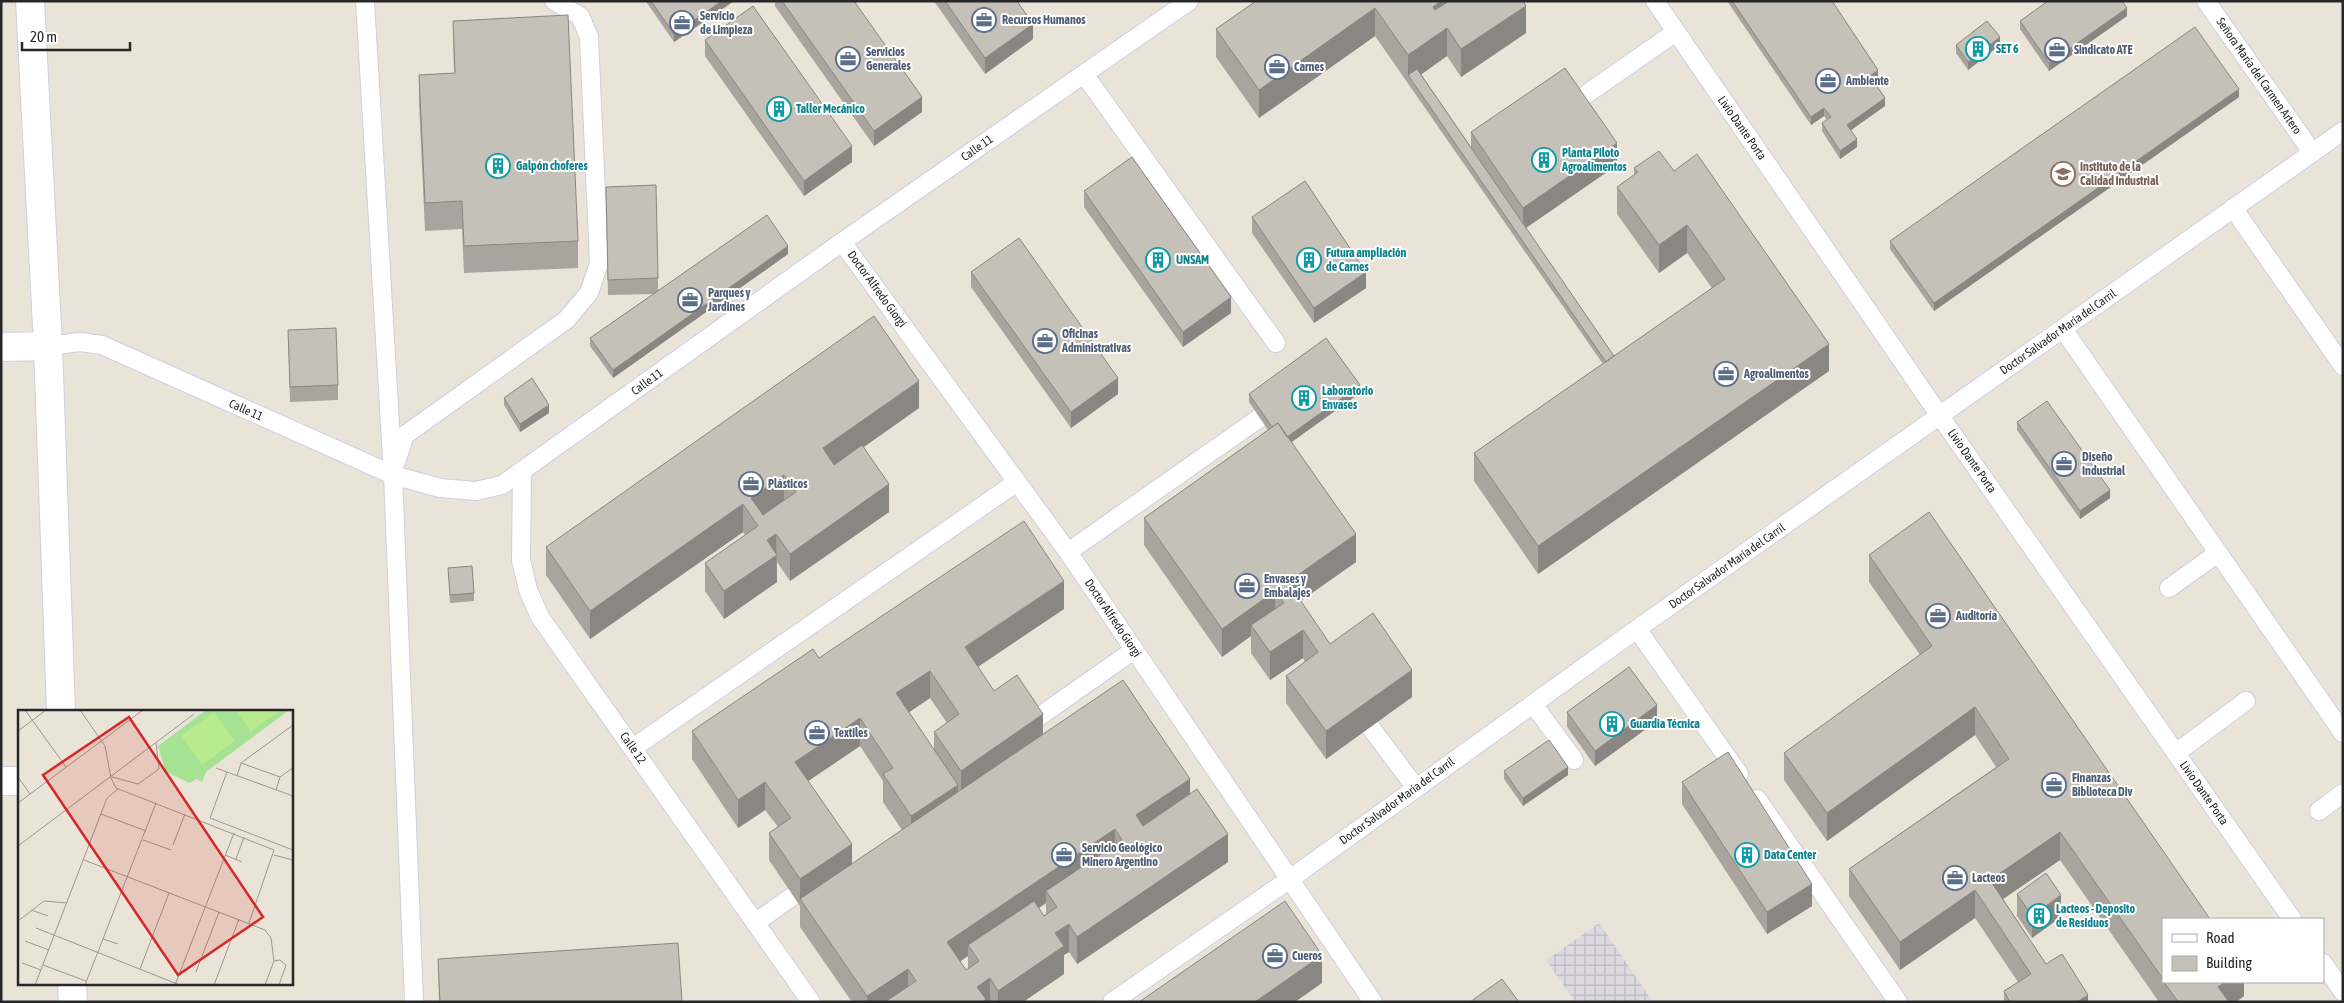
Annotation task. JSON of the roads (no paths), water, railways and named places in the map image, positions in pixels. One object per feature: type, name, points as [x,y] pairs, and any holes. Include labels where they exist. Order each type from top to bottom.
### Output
[{"type":"street","points":[[30,1],[48,346],[61,710]]},
{"type":"street","points":[[1,347],[48,346]]},
{"type":"street","points":[[1,781],[18,780]]},
{"type":"street","points":[[72,986],[73,1002]]},
{"type":"lane","points":[[365,1],[393,475],[414,1002]]},
{"type":"lane","points":[[393,475],[405,435],[566,320],[589,293],[599,263],[589,37],[580,16],[554,1]]},
{"type":"lane","name":"Calle 11","points":[[48,346],[80,342],[102,345],[393,475],[440,488],[476,491],[502,485],[842,242],[1189,1]]},
{"type":"lane","name":"Livio Dante Porta","points":[[1655,1],[1940,416],[2291,918]]},
{"type":"lane","name":"Señora María del Carmen Artero","points":[[2206,1],[2312,152]]},
{"type":"lane","points":[[1588,93],[1676,32]]},
{"type":"lane","points":[[1084,74],[1276,343]]},
{"type":"lane","name":"Doctor Salvador María del Carril","points":[[1112,1002],[1290,879],[1637,629],[2343,131]]},
{"type":"lane","points":[[2232,208],[2343,366]]},
{"type":"lane","name":"Doctor Alfredo Giorgi","points":[[842,242],[1068,552],[1373,1002]]},
{"type":"lane","points":[[2063,329],[2343,732]]},
{"type":"lane","points":[[1068,552],[1242,432],[1295,393]]},
{"type":"lane","points":[[1242,432],[1253,446]]},
{"type":"lane","points":[[1188,469],[1199,484]]},
{"type":"lane","name":"Calle 12","points":[[522,471],[521,560],[528,590],[540,616],[811,1002]]},
{"type":"lane","points":[[633,748],[1017,482]]},
{"type":"lane","points":[[1150,495],[1161,510]]},
{"type":"lane","points":[[2169,588],[2218,553]]},
{"type":"lane","points":[[1637,629],[1898,1002]]},
{"type":"lane","points":[[1030,723],[1134,650]]},
{"type":"lane","points":[[2176,753],[2246,701]]},
{"type":"lane","points":[[1533,704],[1574,760]]},
{"type":"lane","points":[[1370,728],[1416,788]]},
{"type":"lane","points":[[2319,811],[2343,793]]},
{"type":"lane","points":[[755,923],[793,896]]},
{"type":"lane","points":[[2324,964],[2343,992]]},
{"type":"place","name":"Recursos Humanos","points":[[984,20]]},
{"type":"place","name":"Servicio de Limpieza","points":[[682,23]]},
{"type":"place","name":"SET 6","points":[[1978,49]]},
{"type":"place","name":"Sindicato ATE","points":[[2057,50]]},
{"type":"place","name":"Servicios Generales","points":[[848,59]]},
{"type":"place","name":"Carnes","points":[[1277,67]]},
{"type":"place","name":"Ambiente","points":[[1828,81]]},
{"type":"place","name":"Taller Mecánico","points":[[779,109]]},
{"type":"place","name":"Planta Piloto Agroalimentos","points":[[1544,160]]},
{"type":"place","name":"Galpón choferes","points":[[498,166]]},
{"type":"place","name":"Instituto de la Calidad Industrial","points":[[2063,174]]},
{"type":"place","name":"UNSAM","points":[[1158,260]]},
{"type":"place","name":"Futura ampliación de Carnes","points":[[1309,260]]},
{"type":"place","name":"Parques y Jardines","points":[[690,300]]},
{"type":"place","name":"Oficinas Administrativas","points":[[1045,341]]},
{"type":"place","name":"Agroalimentos","points":[[1726,374]]},
{"type":"place","name":"Laboratorio Envases","points":[[1304,398]]},
{"type":"place","name":"Diseño Industrial","points":[[2064,464]]},
{"type":"place","name":"Plásticos","points":[[751,484]]},
{"type":"place","name":"Envases y Embalajes","points":[[1247,586]]},
{"type":"place","name":"Auditoría","points":[[1938,616]]},
{"type":"place","name":"Guardia Técnica","points":[[1612,724]]},
{"type":"place","name":"Textiles","points":[[817,733]]},
{"type":"place","name":"Finanzas Biblioteca Div","points":[[2054,785]]},
{"type":"place","name":"Servicio Geológico Minero Argentino","points":[[1064,855]]},
{"type":"place","name":"Data Center","points":[[1747,855]]},
{"type":"place","name":"Lacteos","points":[[1955,878]]},
{"type":"place","name":"Lacteos - Deposito de Residuos","points":[[2039,916]]},
{"type":"place","name":"Cueros","points":[[1275,956]]}]
